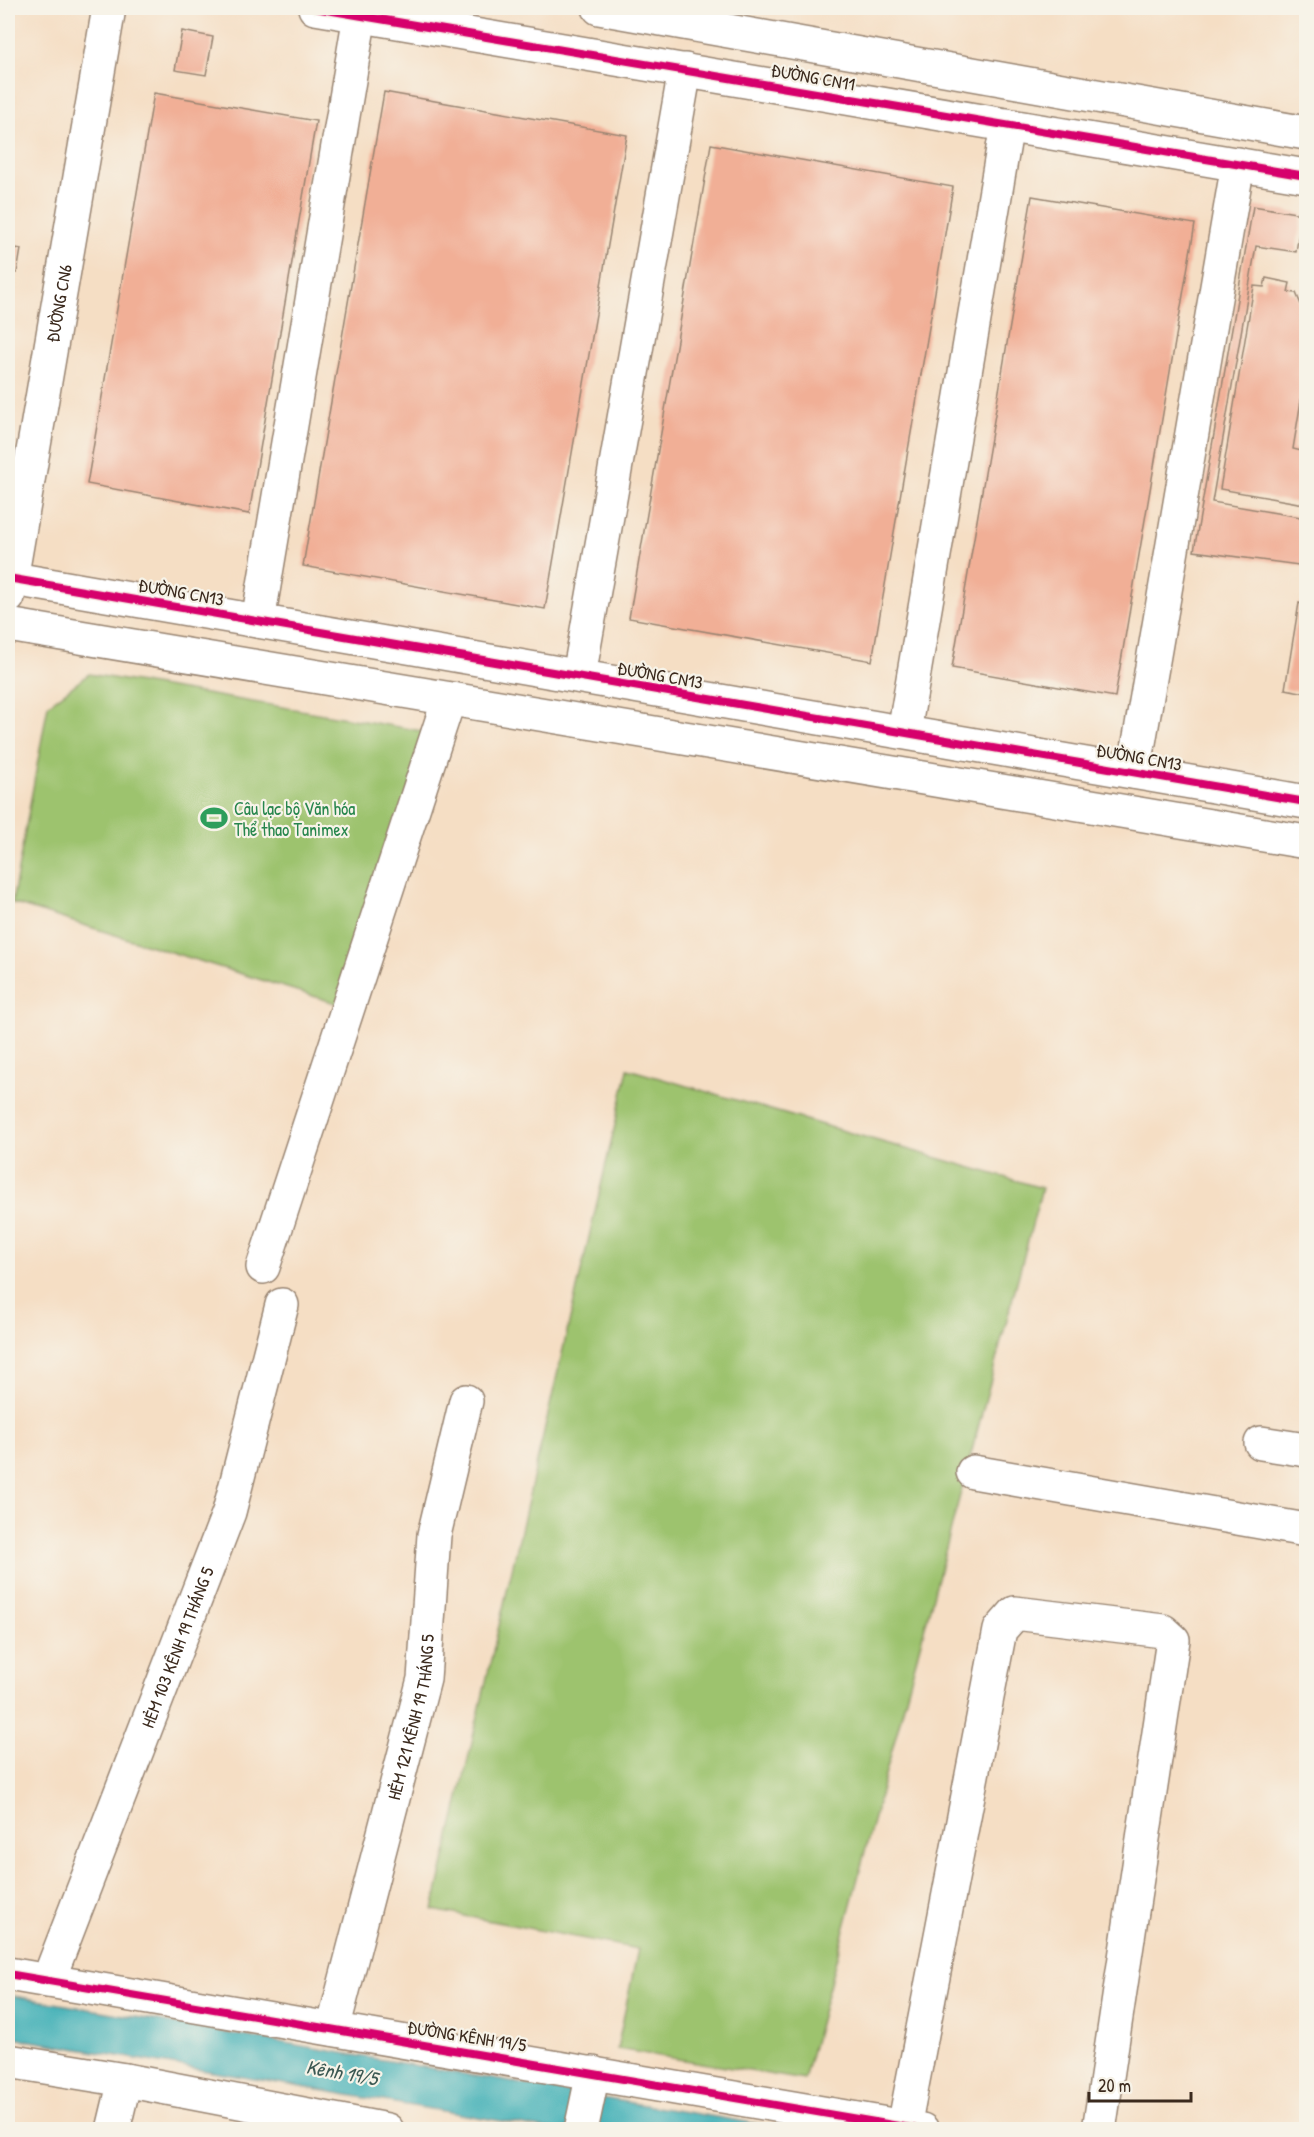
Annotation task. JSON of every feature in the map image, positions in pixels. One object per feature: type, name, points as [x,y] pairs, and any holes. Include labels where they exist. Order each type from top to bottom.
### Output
[{"type":"street","name":"ĐƯỜNG CN6","points":[[9,584],[109,8]]},
{"type":"street","name":"ĐƯỜNG CN11","points":[[315,8],[1306,176]]},
{"type":"street","name":"ĐƯỜNG CN11","points":[[599,8],[684,15],[1306,133]]},
{"type":"street","points":[[258,621],[360,15]]},
{"type":"street","points":[[579,676],[685,70]]},
{"type":"street","points":[[904,732],[1006,125]]},
{"type":"street","points":[[1134,772],[1238,164]]},
{"type":"street","name":"ĐƯỜNG CN13","points":[[9,584],[258,621],[1306,802]]},
{"type":"street","points":[[8,625],[1306,842]]},
{"type":"street","points":[[263,1267],[449,699]]},
{"type":"street","points":[[858,768],[865,726]]},
{"type":"street","name":"HẺM 103 KÊNH 19 THÁNG 5","points":[[48,1981],[229,1512],[282,1305]]},
{"type":"street","name":"HẺM 121 KÊNH 19 THÁNG 5","points":[[333,2029],[424,1679],[434,1534],[466,1401]]},
{"type":"street","points":[[1261,1443],[1306,1450]]},
{"type":"street","points":[[973,1472],[1306,1530]]},
{"type":"street","points":[[913,2128],[1000,1630],[1015,1613],[1163,1631],[1173,1640],[1099,2130]]},
{"type":"street","name":"ĐƯỜNG KÊNH 19/5","points":[[8,1974],[333,2029],[590,2084],[913,2128]]},
{"type":"street","points":[[8,2061],[125,2080],[321,2124],[387,2130]]},
{"type":"street","points":[[113,2130],[125,2080]]},
{"type":"street","points":[[581,2130],[590,2084]]},
{"type":"green space","name":"Câu lạc bộ Văn hóa Thể thao Tanimex","points":[[89,674],[428,732],[339,1004],[12,903],[48,705]]},
{"type":"green space","points":[[628,1069],[1042,1188],[804,2080],[617,2049],[638,1949],[433,1910]]},
{"type":"water","name":"Kênh 19/5","points":[[8,1995],[574,2093],[568,2129],[547,2129],[8,2037]]},
{"type":"water","points":[[596,2097],[789,2129],[591,2130]]},
{"type":"building","points":[[182,31],[213,37],[206,75],[175,70]]},
{"type":"building","points":[[384,92],[627,135],[545,609],[303,566]]},
{"type":"building","points":[[154,93],[316,121],[249,514],[87,484]]},
{"type":"building","points":[[711,144],[953,187],[872,661],[629,618]]},
{"type":"building","points":[[1032,196],[1195,224],[1115,697],[952,668]]},
{"type":"building","points":[[1253,206],[1302,214],[1296,252],[1256,246],[1212,502],[1306,518],[1306,566],[1194,551]]},
{"type":"building","points":[[8,247],[21,249],[17,273],[8,271]]},
{"type":"building","points":[[1266,278],[1290,283],[1288,292],[1296,293],[1306,316],[1306,392],[1302,395],[1293,449],[1306,452],[1304,504],[1220,489],[1254,286],[1264,287]]},
{"type":"building","points":[[1299,603],[1306,605],[1306,693],[1285,689]]},
{"type":"cycle path","points":[[315,8],[1306,176]]},
{"type":"cycle path","points":[[8,578],[1306,802]]},
{"type":"cycle path","points":[[8,1974],[922,2130]]},
{"type":"place","name":"Câu lạc bộ Văn hóa Thể thao Tanimex","points":[[214,818]]}]
